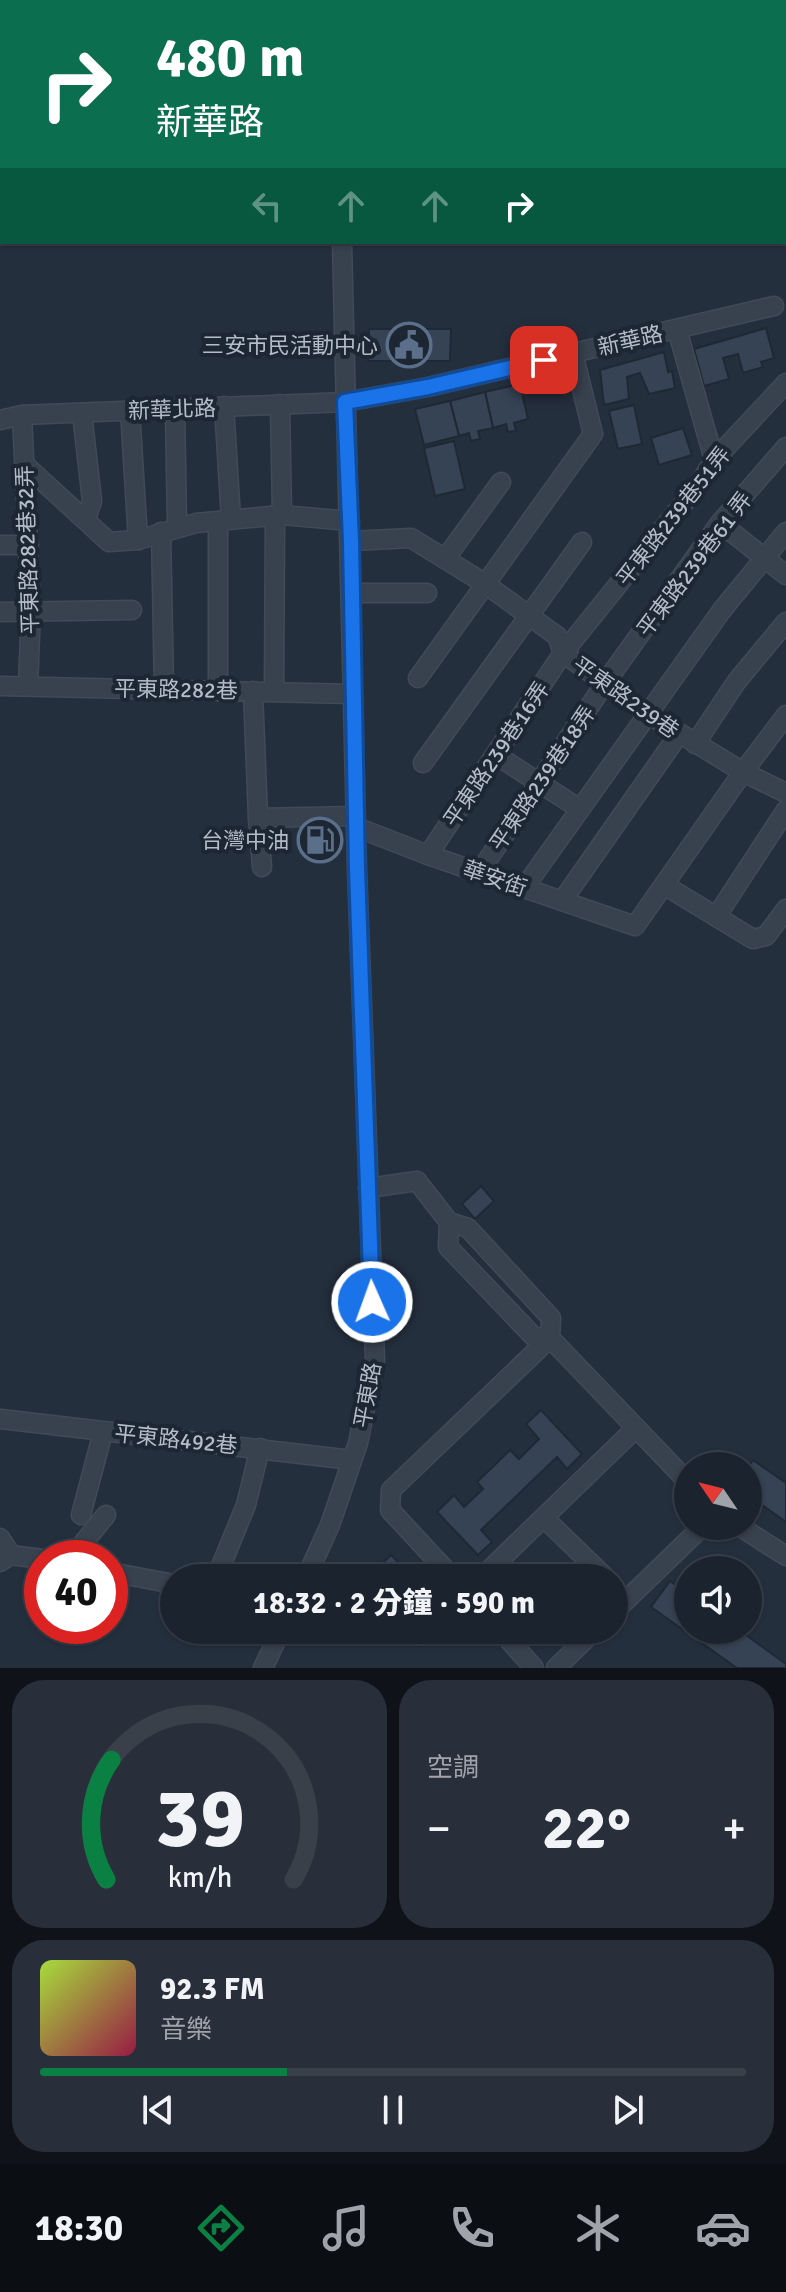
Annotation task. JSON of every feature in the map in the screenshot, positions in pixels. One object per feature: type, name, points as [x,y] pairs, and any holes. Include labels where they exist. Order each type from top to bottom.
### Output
[{"type":"street","name":"平東路","points":[[312,1564],[330,1525],[358,1443],[375,1360],[352,694],[342,244]]},
{"type":"street","name":"新華路","points":[[345,402],[428,387],[774,306]]},
{"type":"street","points":[[677,329],[714,460]]},
{"type":"street","points":[[418,678],[593,434],[573,353]]},
{"type":"street","name":"平東路239巷51弄","points":[[563,653],[699,484],[714,460],[786,383]]},
{"type":"street","name":"新華北路","points":[[0,420],[22,415],[345,402]]},
{"type":"street","points":[[274,692],[280,404]]},
{"type":"street","points":[[218,691],[224,406]]},
{"type":"street","points":[[164,689],[175,408]]},
{"type":"street","points":[[130,410],[138,540]]},
{"type":"street","points":[[82,413],[92,501],[86,519]]},
{"type":"street","name":"平東路282巷32弄","points":[[22,415],[31,609],[28,686]]},
{"type":"street","name":"平東路239巷61 弄","points":[[605,683],[720,523],[786,447]]},
{"type":"street","points":[[25,465],[109,542],[138,540],[169,529],[224,520],[279,515],[350,521]]},
{"type":"street","points":[[445,559],[501,482]]},
{"type":"street","points":[[720,523],[786,575]]},
{"type":"street","points":[[524,888],[722,610],[786,532]]},
{"type":"street","name":"平東路239巷","points":[[351,541],[411,538],[484,583],[557,636],[563,653],[648,714],[743,772],[786,793]]},
{"type":"street","points":[[423,763],[582,542]]},
{"type":"street","points":[[0,545],[29,545]]},
{"type":"street","points":[[351,593],[427,593]]},
{"type":"street","points":[[0,612],[31,609],[132,610]]},
{"type":"street","points":[[562,901],[687,739],[786,622]]},
{"type":"street","name":"平東路239巷16弄","points":[[428,855],[563,653]]},
{"type":"street","name":"平東路239巷18弄","points":[[479,873],[605,683]]},
{"type":"street","name":"平東路282巷","points":[[0,686],[352,694]]},
{"type":"street","points":[[253,691],[262,867]]},
{"type":"street","points":[[786,715],[664,885],[753,939],[780,928],[786,909]]},
{"type":"street","points":[[496,755],[580,809]]},
{"type":"street","points":[[716,917],[786,810]]},
{"type":"street","points":[[258,818],[356,821]]},
{"type":"street","name":"華安街","points":[[356,821],[428,855],[635,926],[664,885]]},
{"type":"street","points":[[368,1188],[417,1181],[449,1222],[468,1228],[551,1318],[550,1338],[391,1490],[390,1510],[440,1564]]},
{"type":"street","points":[[449,1222],[448,1247],[534,1337],[550,1338],[674,1467]]},
{"type":"street","name":"平東路492巷","points":[[0,1419],[352,1460]]},
{"type":"street","points":[[496,1564],[636,1428]]},
{"type":"street","points":[[81,1515],[103,1432]]},
{"type":"street","points":[[222,1564],[246,1505],[260,1448]]},
{"type":"street","points":[[86,1540],[106,1515]]},
{"type":"street","points":[[544,1518],[592,1564]]},
{"type":"street","points":[[0,1538],[6,1558]]},
{"type":"street","points":[[628,1591],[687,1540]]},
{"type":"street","points":[[761,1540],[786,1556]]},
{"type":"street","points":[[128,1575],[160,1581]]},
{"type":"street","points":[[263,1668],[274,1644]]},
{"type":"street","points":[[513,1644],[534,1668]]},
{"type":"street","points":[[556,1668],[581,1644]]},
{"type":"building","points":[[766,328],[774,358],[761,362],[763,367],[743,373],[738,354],[723,358],[729,379],[704,386],[694,349]]},
{"type":"building","name":"三安市民活動中心","points":[[369,329],[451,329],[450,361],[368,361]]},
{"type":"building","points":[[664,352],[675,388],[649,394],[640,373],[627,377],[629,399],[604,405],[600,370]]},
{"type":"building","points":[[520,384],[528,419],[514,423],[516,431],[508,432],[506,424],[493,428],[485,392]]},
{"type":"building","points":[[485,392],[493,428],[478,431],[480,439],[471,441],[469,433],[459,436],[450,401]]},
{"type":"building","points":[[450,401],[459,436],[424,445],[415,409]]},
{"type":"building","points":[[634,405],[642,444],[618,449],[609,411]]},
{"type":"building","points":[[683,428],[692,455],[659,465],[651,438]]},
{"type":"building","points":[[454,441],[465,489],[435,496],[424,448]]},
{"type":"building","points":[[481,1186],[494,1201],[475,1219],[462,1204]]},
{"type":"building","points":[[541,1410],[582,1454],[567,1469],[557,1457],[481,1530],[492,1542],[478,1555],[437,1512],[454,1495],[464,1507],[483,1489],[477,1482],[510,1450],[519,1459],[539,1439],[526,1424]]},
{"type":"building","points":[[762,1466],[786,1483],[786,1522],[762,1505]]},
{"type":"building","points":[[391,1555],[400,1564],[382,1564]]},
{"type":"building","points":[[670,1581],[674,1584],[674,1623],[651,1607]]},
{"type":"building","points":[[703,1644],[758,1644],[786,1664],[786,1668],[737,1668]]},
{"type":"place","name":"三安市民活動中心","points":[[409,345]]},
{"type":"place","name":"台灣中油","points":[[320,840]]},
{"type":"route","points":[[372,1302],[345,402],[428,387],[544,360]]}]
